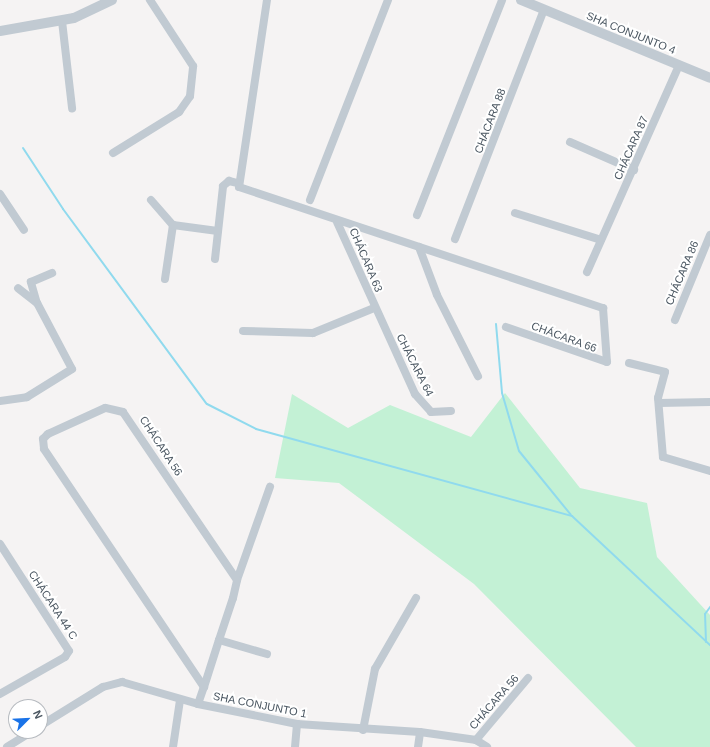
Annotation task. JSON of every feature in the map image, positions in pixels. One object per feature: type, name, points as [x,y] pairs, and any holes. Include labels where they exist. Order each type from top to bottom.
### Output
[{"type":"street","points":[[0,31],[62,21],[112,0]]},
{"type":"street","points":[[113,153],[179,112],[190,96],[193,66],[150,0]]},
{"type":"street","points":[[267,0],[238,183],[240,188],[337,222],[419,247],[437,295],[478,376]]},
{"type":"street","points":[[310,200],[388,0]]},
{"type":"street","points":[[417,215],[502,0]]},
{"type":"street","name":"SHA CONJUNTO 4","points":[[521,0],[710,78]]},
{"type":"street","name":"CHÁCARA 88","points":[[455,239],[544,10]]},
{"type":"street","points":[[62,21],[72,108]]},
{"type":"street","name":"CHÁCARA 87","points":[[587,272],[634,170],[679,65]]},
{"type":"street","points":[[570,142],[634,170]]},
{"type":"street","points":[[216,259],[222,186],[229,181],[238,183]]},
{"type":"street","points":[[0,194],[24,230]]},
{"type":"street","points":[[151,200],[173,225],[218,231]]},
{"type":"street","points":[[515,213],[601,240]]},
{"type":"street","name":"CHÁCARA 63","points":[[337,222],[374,308]]},
{"type":"street","points":[[165,279],[173,225]]},
{"type":"street","name":"CHÁCARA 86","points":[[675,320],[710,235]]},
{"type":"street","name":"CHÁCARA 66","points":[[419,247],[602,307],[605,311],[606,363],[506,327]]},
{"type":"street","points":[[0,401],[27,397],[72,371],[72,364],[37,303],[31,283],[52,273]]},
{"type":"street","points":[[18,288],[37,303]]},
{"type":"street","points":[[242,331],[313,333],[374,308]]},
{"type":"street","name":"CHÁCARA 64","points":[[374,308],[423,405],[439,414],[451,411]]},
{"type":"street","points":[[629,363],[664,372],[659,403],[663,457],[710,471]]},
{"type":"street","points":[[659,403],[710,402]]},
{"type":"street","name":"CHÁCARA 56","points":[[204,687],[44,449],[45,436],[105,408],[123,412],[237,580]]},
{"type":"street","points":[[198,704],[237,580],[270,487]]},
{"type":"street","name":"CHÁCARA 44 C","points":[[0,544],[69,651],[64,657],[0,694]]},
{"type":"street","points":[[363,730],[375,669],[416,598]]},
{"type":"street","points":[[219,640],[267,654]]},
{"type":"street","name":"CHÁCARA 56","points":[[482,744],[528,678]]},
{"type":"street","name":"SHA CONJUNTO 1","points":[[48,721],[103,687],[129,683],[180,700],[298,724],[363,730],[420,732],[482,744]]},
{"type":"street","points":[[173,747],[180,700]]},
{"type":"street","points":[[295,747],[298,724]]},
{"type":"street","points":[[418,747],[420,732]]},
{"type":"street","points":[[7,747],[20,739]]},
{"type":"green space","points":[[505,393],[580,488],[647,503],[657,557],[710,615],[710,747],[636,747],[474,584],[339,483],[275,478],[292,394],[348,428],[390,405],[471,437]]},
{"type":"waterway","points":[[23,148],[63,209],[207,404],[256,429],[572,516],[710,645]]},
{"type":"waterway","points":[[496,324],[502,393],[519,451],[571,515]]},
{"type":"waterway","points":[[706,642],[705,614],[710,607]]}]
